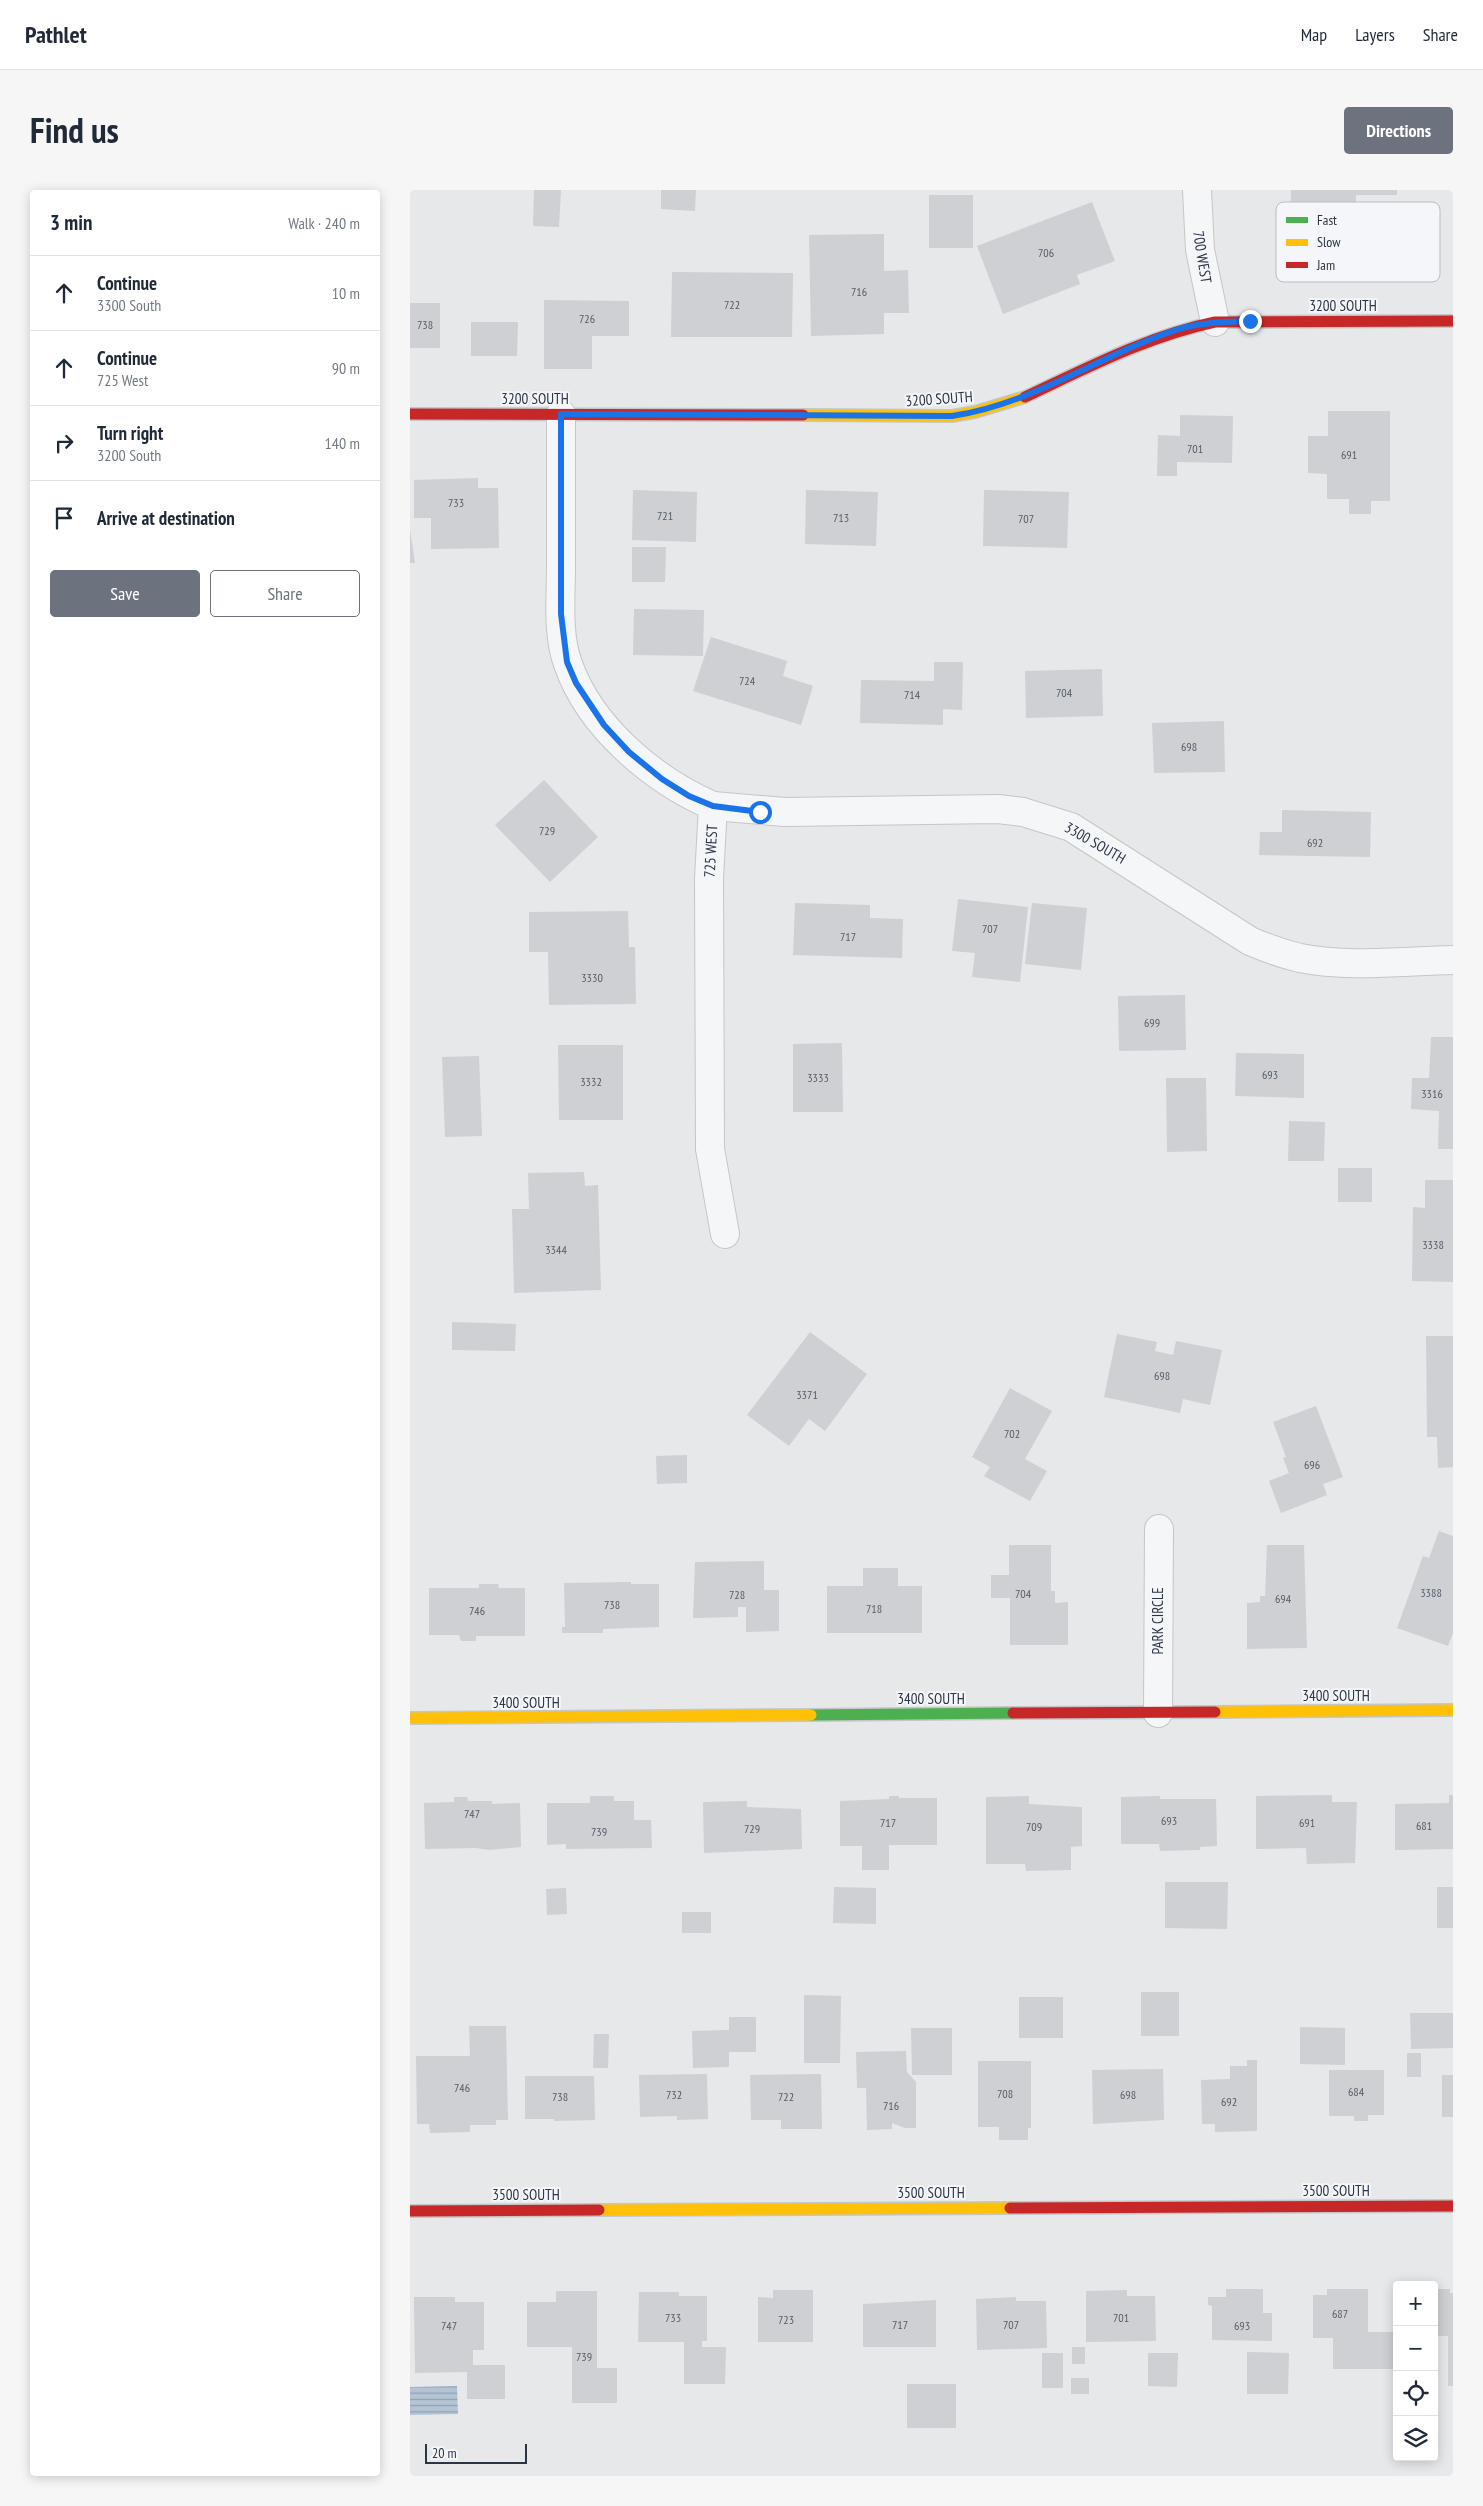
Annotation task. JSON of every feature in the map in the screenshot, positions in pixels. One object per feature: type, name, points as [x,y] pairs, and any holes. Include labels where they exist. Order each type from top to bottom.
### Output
[{"type":"street","name":"700 WEST","points":[[1197,190],[1200,250],[1214,322]]},
{"type":"street","name":"3200 SOUTH","points":[[410,414],[952,416],[975,412],[1014,401],[1151,339],[1181,329],[1214,322],[1453,321]]},
{"type":"street","name":"725 WEST","points":[[561,414],[561,614],[567,662],[576,683],[604,725],[629,752],[662,779],[689,796],[713,806],[709,878],[710,1149],[726,1234]]},
{"type":"street","name":"3300 SOUTH","points":[[713,806],[785,812],[998,809],[1023,812],[1048,818],[1078,831],[1250,942],[1272,950],[1301,958],[1337,962],[1453,960]]},
{"type":"street","name":"PARK CIRCLE","points":[[1158,1712],[1159,1529]]},
{"type":"street","name":"3400 SOUTH","points":[[410,1718],[1453,1710]]},
{"type":"street","name":"3500 SOUTH","points":[[410,2211],[1453,2206]]},
{"type":"water","points":[[457,2386],[458,2414],[410,2415],[410,2387]]},
{"type":"building","points":[[534,190],[561,190],[559,227],[533,226]]},
{"type":"building","points":[[661,190],[696,190],[695,211],[661,209]]},
{"type":"building","points":[[1291,190],[1397,190],[1397,195],[1356,195],[1356,202],[1291,202]]},
{"type":"building","points":[[929,195],[973,195],[973,248],[929,248]]},
{"type":"building","points":[[1092,202],[1115,261],[1077,275],[1080,284],[1003,314],[977,246]]},
{"type":"building","points":[[884,234],[884,271],[908,270],[909,313],[884,313],[884,334],[811,336],[809,235]]},
{"type":"building","points":[[672,272],[793,273],[792,337],[671,337]]},
{"type":"building","points":[[544,300],[629,301],[629,336],[592,336],[592,369],[544,369]]},
{"type":"building","points":[[410,303],[440,303],[440,348],[410,348]]},
{"type":"building","points":[[471,322],[518,322],[517,356],[471,356]]},
{"type":"building","points":[[1328,411],[1390,411],[1390,501],[1371,501],[1371,514],[1349,514],[1349,499],[1327,499],[1327,474],[1308,473],[1308,436],[1328,436]]},
{"type":"building","points":[[1180,415],[1233,416],[1232,463],[1177,462],[1177,476],[1157,476],[1158,435],[1180,436]]},
{"type":"building","points":[[478,478],[478,488],[498,488],[499,548],[431,549],[431,518],[414,518],[414,480]]},
{"type":"building","points":[[633,490],[697,492],[696,542],[632,540]]},
{"type":"building","points":[[806,490],[878,492],[876,546],[805,544]]},
{"type":"building","points":[[984,490],[1069,492],[1067,548],[983,546]]},
{"type":"building","points":[[410,530],[415,563],[410,563]]},
{"type":"building","points":[[632,547],[666,547],[665,582],[632,582]]},
{"type":"building","points":[[634,609],[704,610],[703,656],[633,655]]},
{"type":"building","points":[[711,637],[787,661],[783,676],[813,686],[801,725],[693,691]]},
{"type":"building","points":[[934,662],[963,662],[962,710],[943,709],[943,725],[860,723],[861,680],[934,681]]},
{"type":"building","points":[[1102,669],[1103,716],[1026,718],[1025,671]]},
{"type":"building","points":[[1224,721],[1225,772],[1154,773],[1152,723]]},
{"type":"building","points":[[544,780],[598,837],[550,882],[495,825]]},
{"type":"building","points":[[1282,810],[1371,812],[1370,857],[1259,855],[1260,832],[1282,832]]},
{"type":"building","points":[[958,899],[1028,907],[1020,982],[972,977],[975,953],[952,951]]},
{"type":"building","points":[[795,903],[870,905],[870,918],[903,919],[902,958],[793,955]]},
{"type":"building","points":[[1032,903],[1087,908],[1081,970],[1025,964]]},
{"type":"building","points":[[628,911],[629,947],[635,947],[636,1004],[549,1005],[548,952],[529,952],[529,912]]},
{"type":"building","points":[[1185,995],[1186,1050],[1119,1051],[1118,996]]},
{"type":"building","points":[[1431,1037],[1453,1037],[1453,1149],[1438,1149],[1439,1111],[1411,1109],[1412,1078],[1429,1078]]},
{"type":"building","points":[[842,1043],[843,1112],[793,1112],[793,1044]]},
{"type":"building","points":[[558,1045],[623,1045],[623,1120],[559,1120]]},
{"type":"building","points":[[1236,1053],[1304,1054],[1304,1098],[1235,1096]]},
{"type":"building","points":[[479,1056],[482,1136],[445,1137],[442,1057]]},
{"type":"building","points":[[1166,1078],[1206,1078],[1207,1151],[1167,1152]]},
{"type":"building","points":[[1289,1121],[1325,1122],[1324,1161],[1288,1161]]},
{"type":"building","points":[[1338,1168],[1372,1168],[1372,1202],[1338,1202]]},
{"type":"building","points":[[584,1172],[585,1186],[598,1185],[601,1290],[514,1293],[512,1209],[529,1209],[528,1173]]},
{"type":"building","points":[[1425,1180],[1453,1180],[1453,1282],[1412,1281],[1413,1207],[1425,1208]]},
{"type":"building","points":[[452,1322],[516,1324],[515,1351],[452,1350]]},
{"type":"building","points":[[810,1332],[867,1374],[825,1431],[809,1419],[789,1446],[747,1415]]},
{"type":"building","points":[[1117,1334],[1157,1342],[1155,1351],[1173,1355],[1176,1341],[1222,1350],[1210,1405],[1183,1399],[1180,1413],[1104,1397]]},
{"type":"building","points":[[1426,1336],[1453,1336],[1453,1467],[1438,1468],[1437,1437],[1427,1437]]},
{"type":"building","points":[[1010,1388],[1052,1411],[1025,1459],[1047,1471],[1030,1501],[984,1476],[990,1467],[972,1457]]},
{"type":"building","points":[[1316,1406],[1343,1477],[1323,1484],[1327,1495],[1281,1513],[1269,1481],[1289,1473],[1283,1458],[1286,1457],[1273,1422]]},
{"type":"building","points":[[687,1455],[687,1483],[657,1484],[656,1456]]},
{"type":"building","points":[[1439,1531],[1453,1536],[1453,1633],[1448,1646],[1397,1628],[1423,1556],[1429,1558]]},
{"type":"building","points":[[1009,1545],[1051,1545],[1051,1591],[1055,1591],[1055,1603],[1068,1602],[1068,1645],[1010,1645],[1010,1598],[991,1598],[991,1575],[1009,1575]]},
{"type":"building","points":[[1267,1545],[1304,1545],[1307,1648],[1247,1649],[1247,1603],[1260,1602],[1260,1596],[1265,1596]]},
{"type":"building","points":[[764,1561],[764,1590],[779,1590],[779,1631],[746,1632],[746,1607],[738,1607],[738,1617],[693,1618],[695,1562]]},
{"type":"building","points":[[863,1568],[898,1568],[898,1586],[922,1586],[922,1633],[827,1633],[827,1586],[863,1586]]},
{"type":"building","points":[[631,1582],[631,1584],[659,1584],[659,1627],[603,1629],[603,1633],[562,1633],[562,1627],[565,1627],[564,1583]]},
{"type":"building","points":[[479,1584],[498,1584],[499,1588],[525,1588],[525,1636],[476,1636],[476,1641],[461,1641],[459,1635],[429,1635],[429,1588],[479,1588]]},
{"type":"building","points":[[1332,1795],[1332,1802],[1357,1802],[1355,1863],[1307,1864],[1306,1848],[1256,1849],[1256,1796]]},
{"type":"building","points":[[1449,1795],[1453,1795],[1453,1849],[1395,1850],[1395,1804],[1449,1803]]},
{"type":"building","points":[[590,1796],[614,1796],[614,1801],[634,1801],[634,1820],[651,1820],[652,1848],[566,1849],[566,1844],[547,1845],[547,1803],[590,1803]]},
{"type":"building","points":[[889,1796],[899,1796],[899,1798],[937,1798],[937,1845],[889,1845],[889,1870],[862,1870],[862,1846],[840,1846],[840,1801],[889,1799]]},
{"type":"building","points":[[1029,1796],[1029,1804],[1082,1807],[1082,1846],[1071,1847],[1071,1870],[1026,1871],[1025,1864],[986,1864],[986,1797]]},
{"type":"building","points":[[1160,1796],[1160,1799],[1216,1799],[1217,1846],[1200,1847],[1200,1850],[1160,1851],[1159,1844],[1121,1844],[1121,1797]]},
{"type":"building","points":[[454,1797],[467,1797],[468,1801],[492,1801],[492,1804],[520,1803],[521,1847],[489,1850],[476,1848],[425,1849],[424,1803],[454,1802]]},
{"type":"building","points":[[747,1801],[747,1807],[801,1809],[802,1849],[704,1853],[703,1802]]},
{"type":"building","points":[[1165,1882],[1228,1882],[1227,1929],[1165,1928]]},
{"type":"building","points":[[834,1887],[876,1888],[876,1924],[833,1923]]},
{"type":"building","points":[[1437,1887],[1453,1887],[1453,1928],[1437,1928]]},
{"type":"building","points":[[566,1888],[567,1914],[547,1915],[546,1889]]},
{"type":"building","points":[[682,1912],[711,1912],[711,1933],[682,1933]]},
{"type":"building","points":[[1141,1992],[1179,1992],[1179,2036],[1141,2036]]},
{"type":"building","points":[[804,1995],[841,1996],[840,2063],[804,2063]]},
{"type":"building","points":[[1019,1997],[1063,1997],[1063,2038],[1019,2038]]},
{"type":"building","points":[[1410,2013],[1453,2013],[1453,2048],[1411,2049]]},
{"type":"building","points":[[729,2017],[756,2017],[756,2052],[729,2052],[729,2067],[693,2068],[692,2031],[729,2030]]},
{"type":"building","points":[[469,2026],[506,2026],[508,2120],[496,2120],[496,2125],[470,2125],[470,2132],[430,2133],[429,2124],[417,2124],[416,2056],[470,2056]]},
{"type":"building","points":[[1300,2027],[1345,2028],[1345,2065],[1300,2064]]},
{"type":"building","points":[[911,2028],[952,2028],[952,2075],[912,2075]]},
{"type":"building","points":[[594,2034],[609,2034],[608,2068],[593,2068]]},
{"type":"building","points":[[906,2051],[907,2072],[916,2082],[916,2128],[905,2128],[892,2123],[892,2129],[867,2130],[866,2088],[857,2088],[856,2052]]},
{"type":"building","points":[[1407,2053],[1421,2053],[1421,2077],[1407,2077]]},
{"type":"building","points":[[1247,2060],[1257,2060],[1257,2131],[1215,2132],[1215,2124],[1202,2124],[1201,2080],[1230,2079],[1230,2066],[1247,2066]]},
{"type":"building","points":[[978,2061],[1031,2061],[1031,2128],[1028,2128],[1028,2140],[999,2140],[999,2127],[978,2127]]},
{"type":"building","points":[[1163,2069],[1164,2120],[1093,2124],[1092,2070]]},
{"type":"building","points":[[1329,2070],[1384,2070],[1384,2115],[1368,2115],[1368,2121],[1354,2121],[1354,2116],[1329,2116]]},
{"type":"building","points":[[707,2074],[708,2119],[677,2120],[677,2116],[640,2117],[639,2075]]},
{"type":"building","points":[[821,2074],[822,2129],[781,2129],[781,2120],[751,2120],[750,2075]]},
{"type":"building","points":[[1442,2075],[1453,2075],[1453,2117],[1442,2117]]},
{"type":"building","points":[[525,2076],[594,2076],[595,2120],[554,2121],[554,2119],[525,2119]]},
{"type":"building","points":[[1226,2289],[1263,2289],[1263,2313],[1272,2313],[1272,2341],[1212,2340],[1212,2306],[1208,2305],[1208,2297],[1226,2297]]},
{"type":"building","points":[[1327,2289],[1368,2289],[1368,2332],[1393,2332],[1393,2369],[1333,2369],[1333,2338],[1313,2338],[1313,2295],[1327,2295]]},
{"type":"building","points":[[1438,2289],[1450,2289],[1450,2293],[1453,2293],[1453,2386],[1448,2386],[1448,2336],[1438,2336]]},
{"type":"building","points":[[773,2290],[813,2290],[813,2342],[758,2342],[758,2297],[773,2298]]},
{"type":"building","points":[[1127,2290],[1127,2296],[1155,2296],[1156,2341],[1086,2342],[1086,2291]]},
{"type":"building","points":[[556,2291],[597,2291],[597,2368],[617,2368],[617,2403],[572,2403],[572,2347],[527,2347],[527,2302],[556,2302]]},
{"type":"building","points":[[639,2292],[679,2292],[679,2296],[707,2296],[707,2341],[702,2341],[702,2347],[726,2347],[725,2384],[684,2384],[684,2342],[638,2342]]},
{"type":"building","points":[[414,2297],[455,2297],[455,2302],[484,2302],[484,2350],[473,2350],[473,2365],[505,2365],[505,2399],[467,2399],[467,2372],[415,2373]]},
{"type":"building","points":[[1016,2297],[1016,2301],[1046,2301],[1047,2348],[977,2350],[976,2299]]},
{"type":"building","points":[[936,2300],[936,2347],[863,2347],[863,2304]]},
{"type":"building","points":[[1072,2347],[1085,2347],[1085,2364],[1072,2364]]},
{"type":"building","points":[[1247,2352],[1289,2353],[1288,2394],[1247,2394]]},
{"type":"building","points":[[1042,2353],[1063,2353],[1063,2388],[1042,2388]]},
{"type":"building","points":[[1148,2353],[1178,2353],[1177,2387],[1148,2386]]},
{"type":"building","points":[[1071,2378],[1089,2378],[1089,2394],[1071,2394]]},
{"type":"building","points":[[907,2384],[956,2384],[956,2428],[907,2428]]},
{"type":"traffic: fast","points":[[811,1715],[1013,1713]]},
{"type":"traffic: slow","points":[[803,415],[952,416],[975,412],[1025,397]]},
{"type":"traffic: slow","points":[[1215,1712],[1453,1710]]},
{"type":"traffic: slow","points":[[410,1718],[811,1715]]},
{"type":"traffic: slow","points":[[599,2210],[1010,2208]]},
{"type":"traffic: jam","points":[[1025,397],[1142,344],[1215,322],[1453,321]]},
{"type":"traffic: jam","points":[[410,414],[803,415]]},
{"type":"traffic: jam","points":[[1013,1713],[1215,1712]]},
{"type":"traffic: jam","points":[[1010,2208],[1453,2206]]},
{"type":"traffic: jam","points":[[410,2211],[599,2210]]},
{"type":"route","points":[[760,812],[713,806],[689,796],[662,779],[629,752],[604,725],[576,683],[567,662],[561,614],[561,414],[952,416],[999,406],[1022,398],[1151,339],[1181,329],[1214,322],[1250,321]]}]
